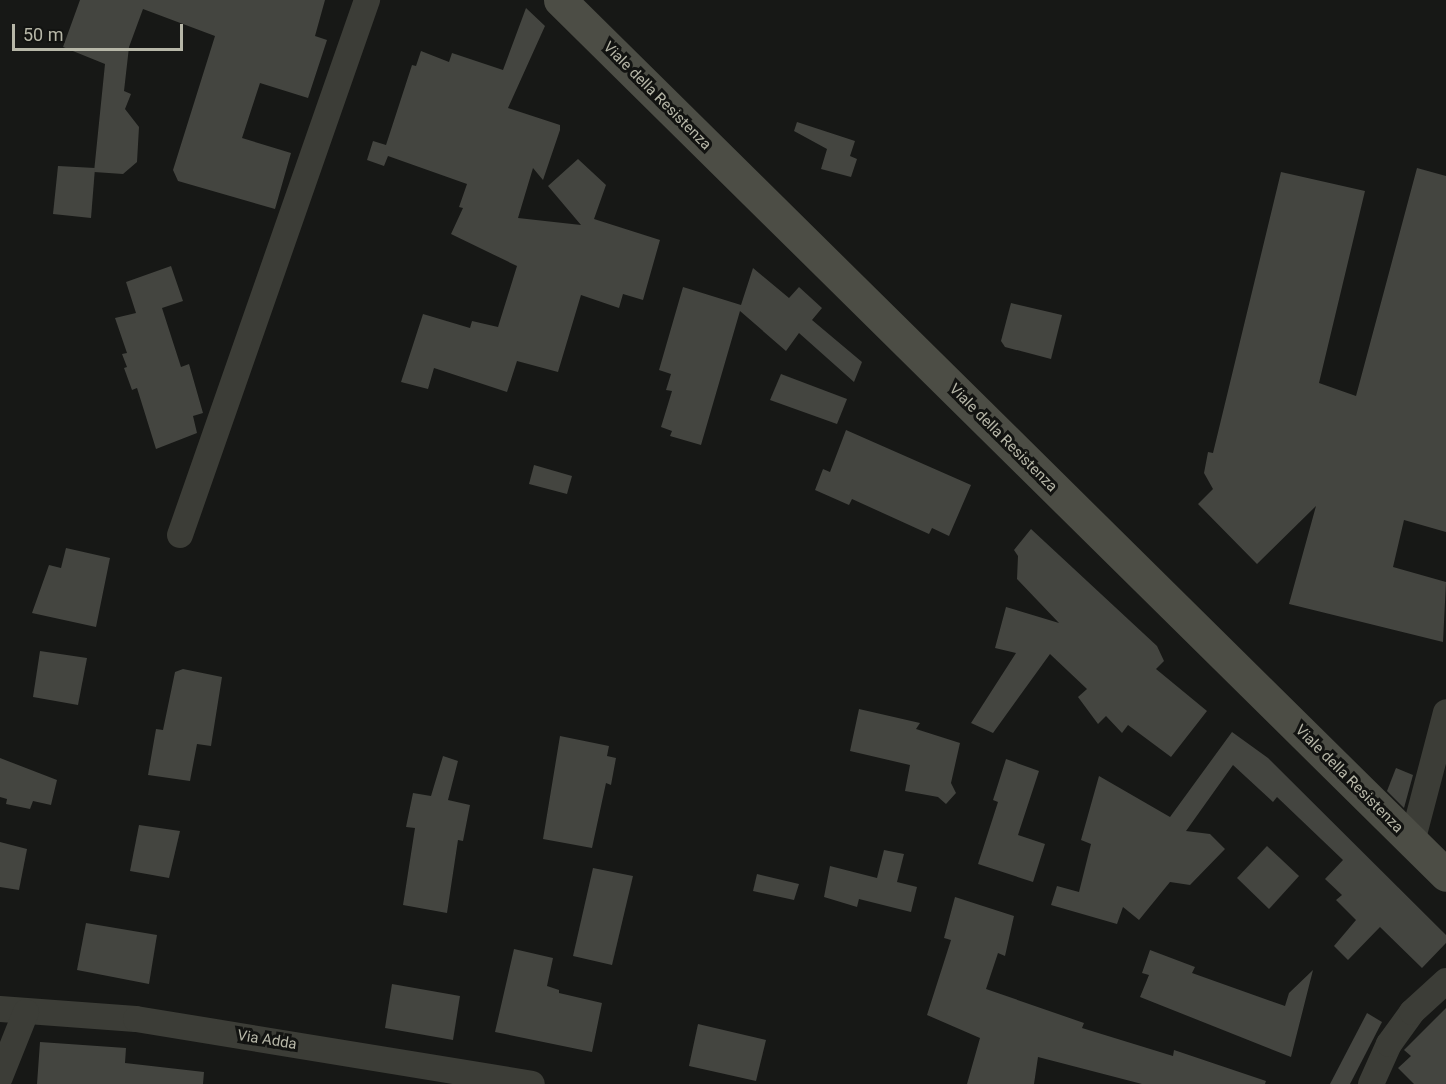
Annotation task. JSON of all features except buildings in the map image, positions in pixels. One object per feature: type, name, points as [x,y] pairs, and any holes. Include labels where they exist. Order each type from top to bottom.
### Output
[{"type":"main road","name":"Viale della Resistenza","points":[[560,0],[1446,875]]},
{"type":"street","points":[[180,535],[367,0]]},
{"type":"street","points":[[1412,842],[1446,712]]},
{"type":"street","points":[[1371,1084],[1389,1044],[1412,1012],[1446,981]]},
{"type":"street","name":"Via Adda","points":[[0,1009],[136,1019],[532,1084]]},
{"type":"street","points":[[0,1077],[26,1012]]}]
